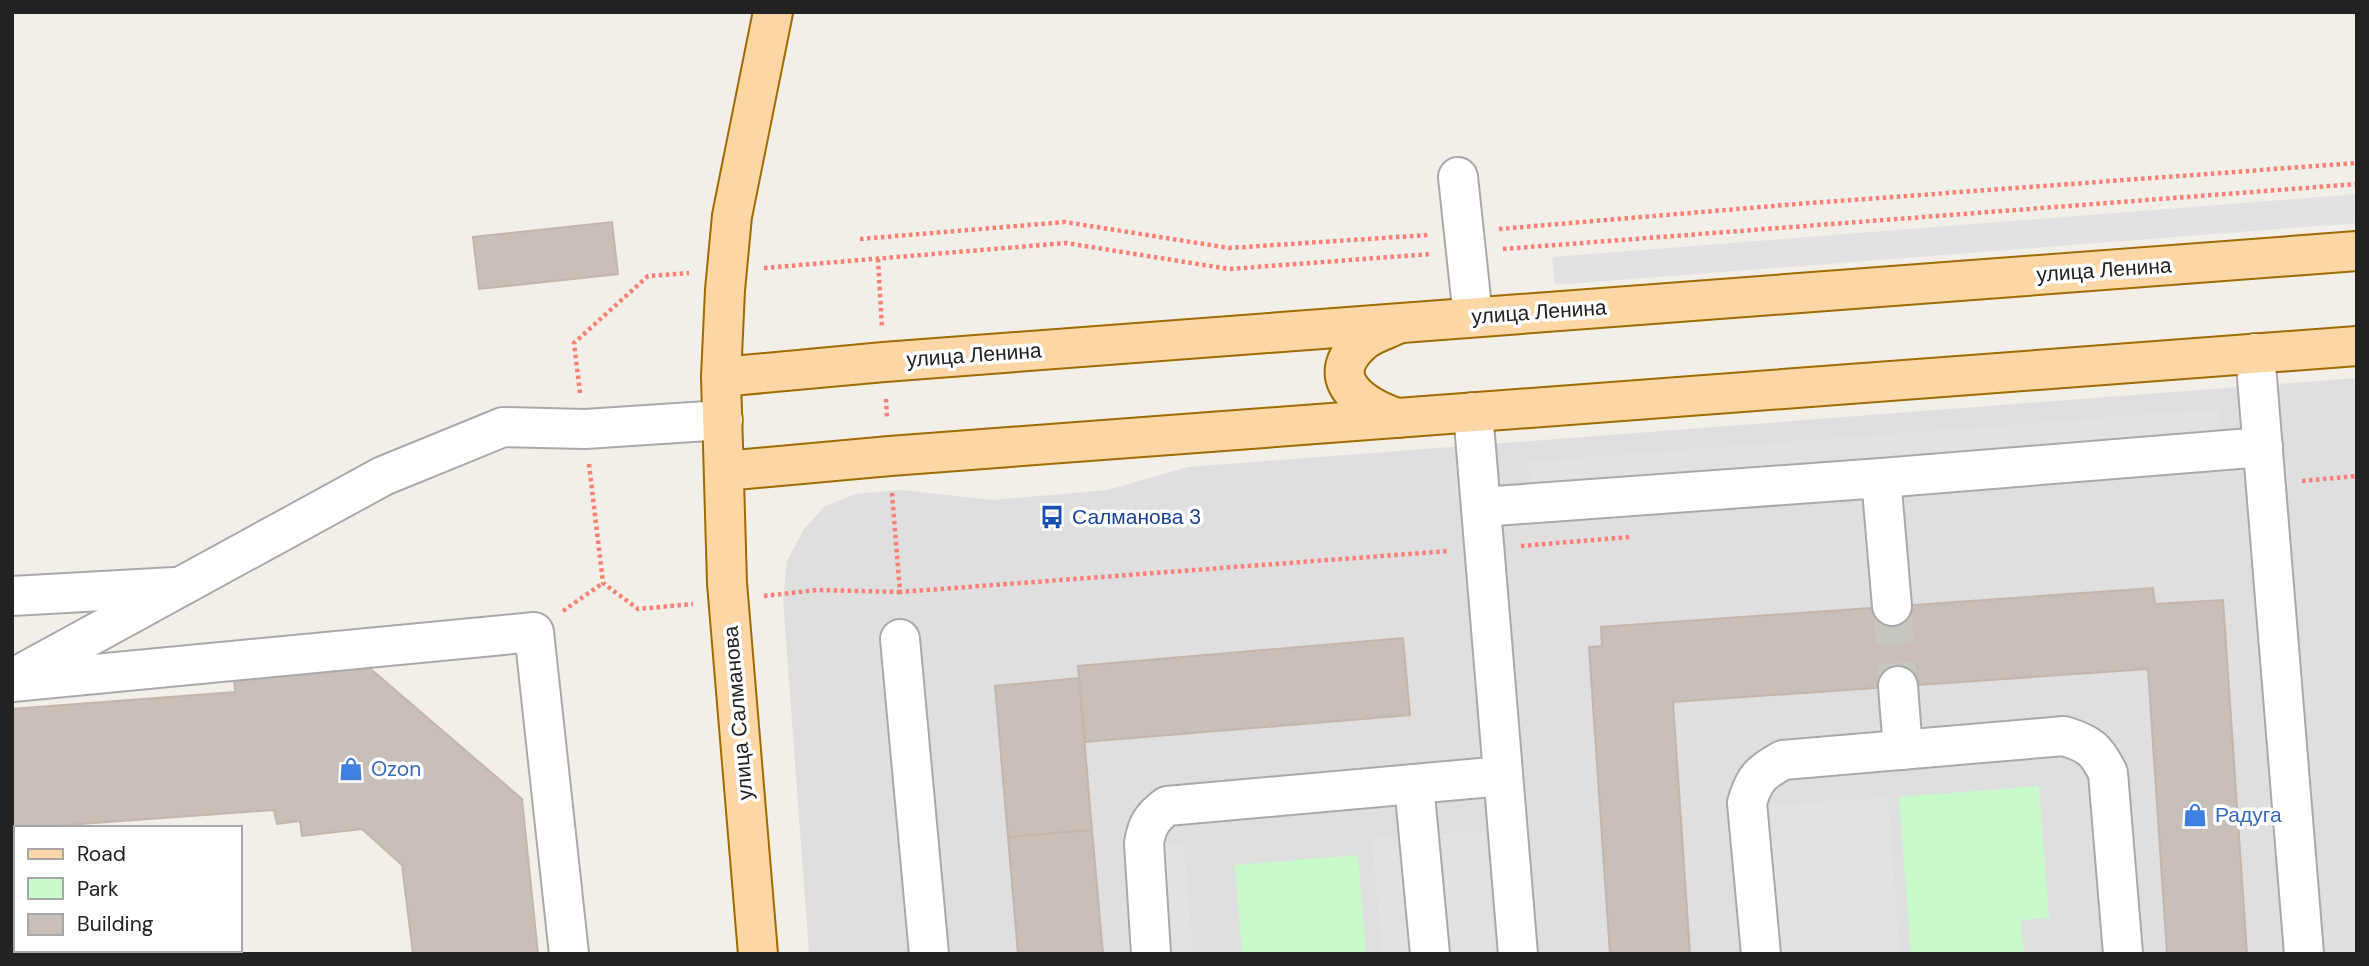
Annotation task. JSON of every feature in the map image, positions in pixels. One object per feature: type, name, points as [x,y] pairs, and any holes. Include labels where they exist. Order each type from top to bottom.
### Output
[{"type":"main road","name":"улица Салманова","points":[[758,954],[727,583],[722,377],[725,290],[732,216],[773,12]]},
{"type":"main road","name":"улица Ленина","points":[[722,377],[884,362],[2357,250]]},
{"type":"main road","points":[[1397,418],[1370,407],[1354,395],[1346,380],[1346,367],[1351,355],[1363,341],[1401,323]]},
{"type":"main road","points":[[724,471],[890,456],[2357,346]]},
{"type":"lane","points":[[1458,177],[1473,317]]},
{"type":"lane","points":[[2255,352],[2304,954]]},
{"type":"lane","points":[[1473,412],[1518,954]]},
{"type":"lane","points":[[12,680],[383,476],[503,427],[585,429],[723,420]]},
{"type":"lane","points":[[1481,506],[1881,478],[2263,447]]},
{"type":"lane","points":[[1881,478],[1892,606]]},
{"type":"lane","points":[[12,596],[183,587]]},
{"type":"lane","points":[[12,680],[534,632],[569,954]]},
{"type":"lane","points":[[900,639],[929,954]]},
{"type":"lane","points":[[1898,686],[1903,750]]},
{"type":"lane","points":[[1761,954],[1747,803],[1753,783],[1766,769],[1783,760],[2064,736],[2082,741],[2098,753],[2108,773],[2123,954]]},
{"type":"lane","points":[[1145,954],[1151,954],[1144,843],[1147,826],[1154,816],[1167,806],[1503,776]]},
{"type":"lane","points":[[1414,784],[1430,954]]},
{"type":"path","points":[[860,239],[1065,222],[1229,248],[2357,163]]},
{"type":"path","points":[[534,632],[603,583]]},
{"type":"shaded area","points":[[2357,194],[2357,223],[1555,285],[1552,257]]},
{"type":"shaded area","points":[[2357,378],[2357,954],[809,954],[783,599],[787,561],[804,529],[825,506],[856,494],[902,490],[992,500],[1108,490],[1188,467]]},
{"type":"shaded area","points":[[2219,409],[2222,438],[1531,490],[1528,462]]},
{"type":"shaded area","points":[[1888,797],[1900,954],[1779,954],[1769,806]]},
{"type":"shaded area","points":[[1485,830],[1495,954],[1442,954],[1432,835]]},
{"type":"shaded area","points":[[1407,835],[1417,954],[1382,954],[1372,837]]},
{"type":"shaded area","points":[[1184,845],[1193,954],[1167,954],[1158,848]]},
{"type":"green space","points":[[2039,786],[2049,918],[2021,920],[2024,954],[1911,954],[1899,797]]},
{"type":"green space","points":[[1358,855],[1366,954],[1242,954],[1235,865]]},
{"type":"building","points":[[612,222],[618,274],[479,289],[473,237]]},
{"type":"building","points":[[2153,588],[2155,604],[2223,600],[2247,954],[2167,954],[2148,669],[1673,702],[1690,954],[1610,954],[1589,647],[1602,646],[1601,627]]},
{"type":"building","points":[[1403,638],[1410,715],[1085,742],[1078,666]]},
{"type":"building","points":[[365,664],[522,799],[538,954],[413,954],[402,865],[362,829],[302,836],[300,821],[277,824],[274,810],[53,826],[14,826],[12,829],[12,709],[235,692],[234,674]]},
{"type":"building","points":[[1079,678],[1092,830],[1008,837],[995,686]]},
{"type":"building","points":[[1092,830],[1103,954],[1018,954],[1008,837]]},
{"type":"tunnel","points":[[1892,606],[1898,686]]},
{"type":"place","name":"Салманова 3","points":[[1052,517]]},
{"type":"place","name":"Ozon","points":[[351,769]]},
{"type":"place","name":"Радуга","points":[[2195,815]]}]
